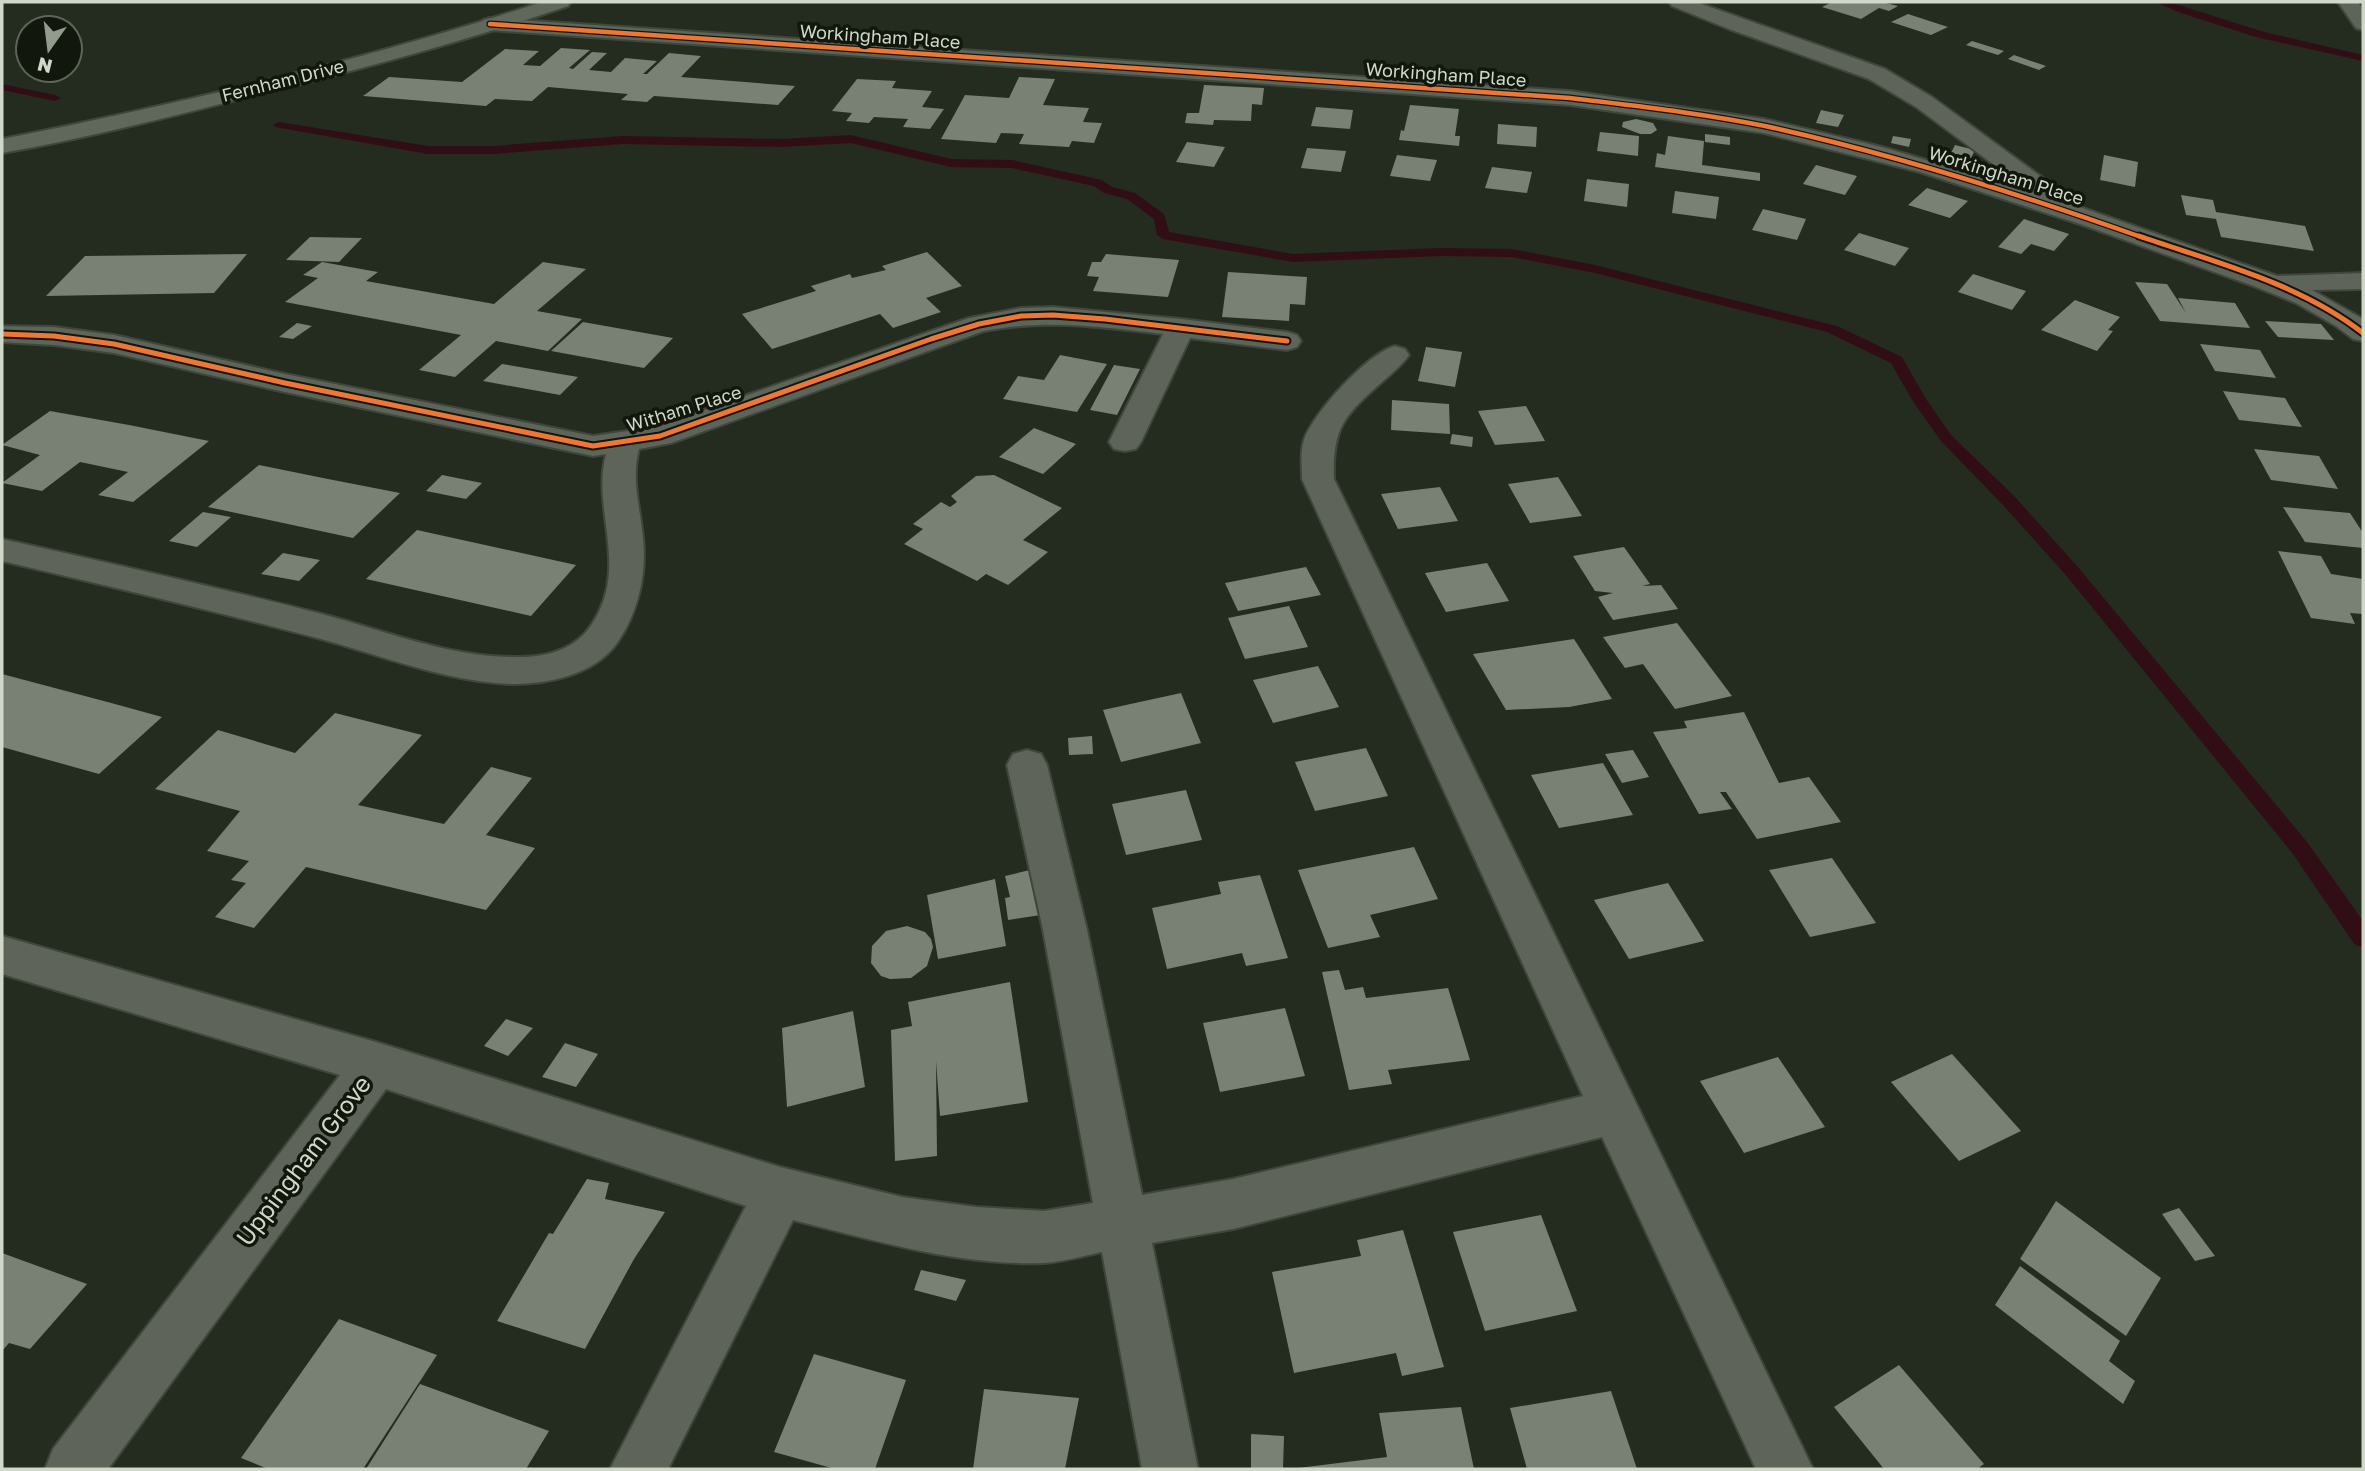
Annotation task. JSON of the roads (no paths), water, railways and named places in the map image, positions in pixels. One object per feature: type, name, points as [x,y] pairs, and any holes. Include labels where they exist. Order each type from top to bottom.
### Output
[{"type":"street","name":"Fernham Drive","points":[[2,146],[261,87],[561,2]]},
{"type":"street","points":[[1679,2],[1736,25],[1877,74],[1924,102],[2077,214]]},
{"type":"street","points":[[2347,2],[2363,24]]},
{"type":"street","name":"Workingham Place","points":[[490,24],[1584,100],[1764,126],[1891,158],[2077,214],[2269,283],[2333,311],[2363,332]]},
{"type":"street","points":[[2269,283],[2363,281]]},
{"type":"street","name":"Witham Place","points":[[2,334],[54,336],[114,344],[593,446],[624,444],[660,436],[979,324],[1021,316],[1053,315],[1181,327],[1287,341]]},
{"type":"street","points":[[1125,442],[1181,327]]},
{"type":"street","points":[[1395,355],[1346,401],[1328,423],[1320,437],[1317,450],[1318,479],[1614,1111],[1786,1469]]},
{"type":"street","points":[[2,550],[326,628],[452,665],[505,670],[546,668],[575,658],[597,644],[622,598],[628,547],[619,505],[618,473],[624,444]]},
{"type":"street","points":[[1027,765],[1065,930],[1170,1469]]},
{"type":"street","name":"Uppingham Grove","points":[[2,955],[376,1064],[73,1469]]},
{"type":"street","points":[[376,1064],[780,1192],[902,1222],[976,1233],[1044,1237],[1233,1204],[1614,1111]]},
{"type":"street","points":[[638,1469],[780,1192]]},
{"type":"waterway","points":[[2160,2],[2260,34],[2363,58]]},
{"type":"waterway","points":[[2,87],[55,98]]},
{"type":"waterway","points":[[279,125],[428,150],[493,150],[623,140],[782,143],[851,139],[951,163],[1012,164],[1098,183],[1108,190],[1131,196],[1160,217],[1163,235],[1293,258],[1441,252],[1512,253],[1595,269],[1832,329],[1897,360],[1919,400],[1946,438],[2008,500],[2071,570],[2300,848],[2363,938]]}]
